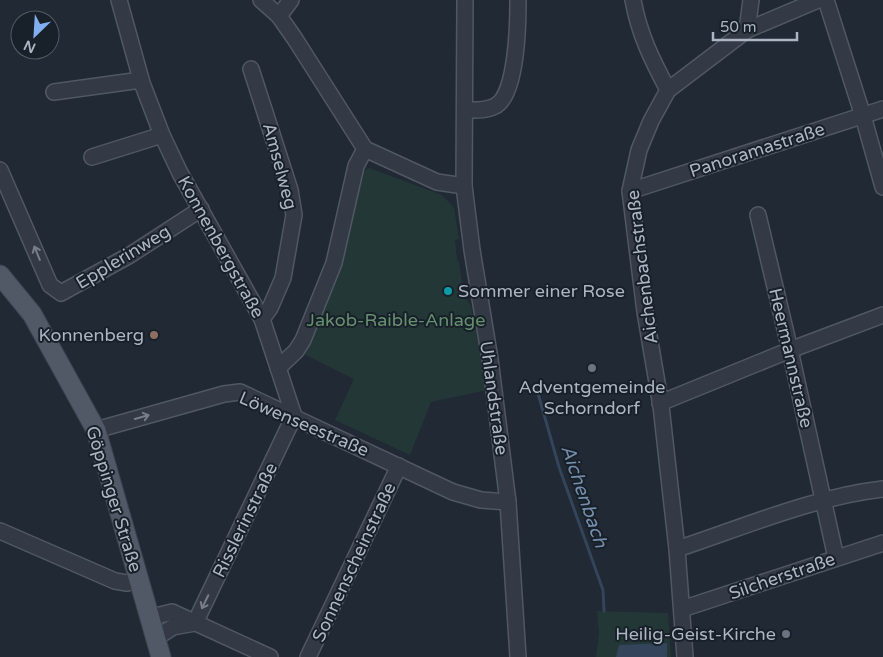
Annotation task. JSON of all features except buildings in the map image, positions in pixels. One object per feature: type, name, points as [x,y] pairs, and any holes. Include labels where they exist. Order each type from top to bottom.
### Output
[{"type":"main road","name":"Göppinger Straße","points":[[0,275],[32,314],[96,430],[138,580],[152,617],[161,657]]},
{"type":"street","name":"Konnenbergstraße","points":[[119,0],[141,80],[162,135],[180,173],[202,209],[262,319],[294,416]]},
{"type":"street","points":[[261,0],[279,16],[365,150],[438,182],[464,186]]},
{"type":"street","points":[[279,16],[291,0]]},
{"type":"street","name":"Uhlandstraße","points":[[465,0],[464,186],[472,250],[490,359],[508,502],[518,657]]},
{"type":"street","points":[[465,110],[484,110],[496,106],[505,95],[517,43],[518,0]]},
{"type":"street","points":[[633,0],[637,24],[646,49],[668,90]]},
{"type":"street","points":[[747,30],[751,0]]},
{"type":"street","name":"Aichenbachstraße","points":[[685,657],[677,549],[660,403],[645,312],[630,191],[639,150],[650,121],[668,90],[747,30],[818,0]]},
{"type":"street","points":[[826,0],[864,116],[883,187]]},
{"type":"street","name":"Amselweg","points":[[251,69],[290,190],[294,215],[283,278],[270,308],[262,319]]},
{"type":"street","points":[[54,92],[141,80]]},
{"type":"street","name":"Panoramastraße","points":[[630,191],[883,109]]},
{"type":"street","points":[[92,157],[162,135]]},
{"type":"street","points":[[278,368],[296,351],[303,340],[334,263],[356,166],[365,150]]},
{"type":"street","name":"Epplerinweg","points":[[0,170],[50,285],[61,293],[130,255],[202,209]]},
{"type":"street","name":"Heermannstraße","points":[[758,215],[836,558]]},
{"type":"street","points":[[660,403],[790,350],[883,315]]},
{"type":"street","name":"Löwenseestraße","points":[[96,430],[224,394],[240,392],[453,492],[481,500],[508,502]]},
{"type":"street","name":"Risslerinstraße","points":[[196,623],[294,416]]},
{"type":"street","name":"Sonnenscheinstraße","points":[[308,657],[399,466]]},
{"type":"street","points":[[677,549],[822,501],[857,492],[883,489]]},
{"type":"street","points":[[0,531],[115,581],[127,583],[138,580]]},
{"type":"street","name":"Silcherstraße","points":[[682,609],[883,543]]},
{"type":"street","points":[[152,617],[172,612],[270,657]]},
{"type":"street","points":[[156,638],[173,627],[196,623]]},
{"type":"green space","name":"Jakob-Raible-Anlage","points":[[369,168],[442,195],[454,208],[459,239],[455,240],[457,260],[459,262],[464,296],[471,306],[487,390],[431,402],[410,455],[335,420],[354,379],[304,354],[330,292],[361,176],[363,171]]},
{"type":"green space","points":[[597,611],[668,613],[671,657],[596,657],[599,632]]},
{"type":"water","points":[[667,643],[667,657],[616,657],[619,645]]},
{"type":"waterway","name":"Aichenbach","points":[[537,390],[559,467],[603,590],[604,611]]},
{"type":"place","name":"Sommer einer Rose","points":[[448,291]]},
{"type":"place","name":"Konnenberg","points":[[154,335]]},
{"type":"place","name":"Adventgemeinde Schorndorf","points":[[592,368]]},
{"type":"place","name":"Heilig-Geist-Kirche","points":[[786,634]]}]
